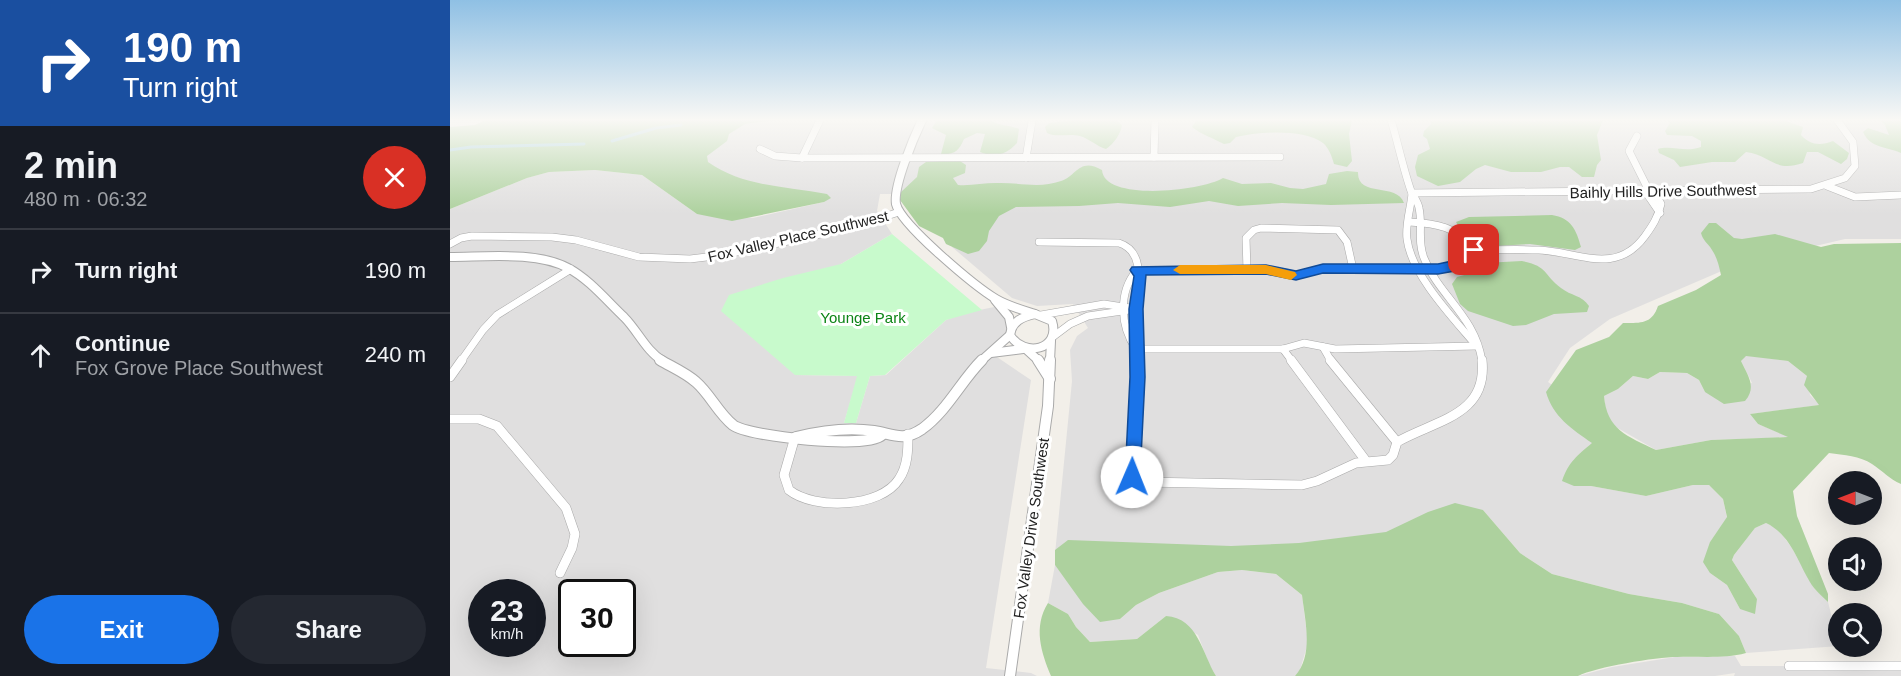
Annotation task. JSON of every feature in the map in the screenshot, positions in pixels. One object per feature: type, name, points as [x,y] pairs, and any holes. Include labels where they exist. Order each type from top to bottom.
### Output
[{"type":"street","points":[[765,152],[774,156],[802,158],[1280,157]]},
{"type":"street","points":[[802,158],[805,152]]},
{"type":"street","points":[[910,152],[896,196],[899,212],[913,230],[992,296],[1009,317],[1012,341],[1038,360],[1050,379]]},
{"type":"street","points":[[1026,158],[1027,152]]},
{"type":"street","points":[[1154,152],[1154,156]]},
{"type":"street","points":[[1040,242],[1119,243],[1125,245],[1134,254],[1140,276],[1136,309],[1137,377],[1132,477],[1136,480],[1302,485],[1366,460],[1381,462],[1388,460],[1393,455],[1397,442],[1456,414],[1474,400],[1484,374],[1474,333],[1429,269],[1419,242],[1418,202],[1412,193],[1400,152]]},
{"type":"street","points":[[1474,250],[1540,250],[1599,260],[1622,258],[1635,250],[1660,213],[1629,152]]},
{"type":"street","name":"Baihly Hills Drive Southwest","points":[[1412,193],[1811,189],[1827,186],[1845,178],[1854,166],[1855,152]]},
{"type":"street","points":[[1827,186],[1854,198],[1874,199],[1901,195]]},
{"type":"street","points":[[1412,193],[1407,240],[1412,258],[1453,318],[1477,346]]},
{"type":"street","name":"Fox Valley Place Southwest","points":[[450,244],[461,237],[472,236],[552,237],[576,240],[639,257],[690,260],[734,253],[854,227],[899,212]]},
{"type":"street","points":[[1136,350],[1128,340],[1124,309],[1130,276],[1137,270],[1266,269],[1296,275],[1318,269],[1429,269],[1466,264],[1472,260],[1474,250],[1460,234],[1420,222],[1409,222]]},
{"type":"street","points":[[1247,270],[1245,240],[1247,234],[1256,228],[1338,230],[1347,241],[1353,269]]},
{"type":"street","points":[[450,256],[533,258],[552,261],[571,269],[626,319],[654,356],[690,377],[703,388],[733,425],[754,434],[818,441],[868,441],[878,439],[882,435],[909,434],[930,424],[970,372],[991,353],[1021,318],[1104,304],[1124,309]]},
{"type":"street","points":[[450,377],[486,326],[497,315],[571,269]]},
{"type":"street","points":[[992,296],[1018,309],[1047,317],[1055,326],[1052,339]]},
{"type":"street","points":[[991,353],[1040,348],[1076,319],[1124,309],[1136,309]]},
{"type":"street","name":"Fox Valley Drive Southwest","points":[[1010,676],[1047,417],[1052,339]]},
{"type":"street","points":[[1136,350],[1283,349],[1304,343],[1323,347],[1477,346]]},
{"type":"street","points":[[1323,347],[1329,359],[1397,442]]},
{"type":"street","points":[[1283,349],[1366,460]]},
{"type":"street","points":[[450,419],[479,419],[497,426],[566,508],[573,520],[576,536],[560,573]]},
{"type":"street","points":[[795,437],[784,475],[789,490],[804,500],[814,502],[858,502],[877,498],[895,487],[908,458],[909,434]]},
{"type":"street","points":[[1789,666],[1901,666]]},
{"type":"shaded area","points":[[694,152],[1901,152],[1901,239],[1845,239],[1738,264],[1610,319],[1570,348],[1548,382],[1617,432],[1574,486],[1591,486],[1646,496],[1693,485],[1709,485],[1723,499],[1727,518],[1710,542],[1710,573],[1727,585],[1740,609],[1757,599],[1732,560],[1755,528],[1766,523],[1778,529],[1792,548],[1814,588],[1828,602],[1828,647],[1746,653],[1739,636],[1719,614],[1682,603],[1629,594],[1552,574],[1520,553],[1483,510],[1403,556],[1055,554],[1072,381],[1070,350],[1077,336],[1088,328],[1073,304],[1037,306],[1012,298],[952,247],[1014,194],[880,194],[877,211],[892,234],[841,264],[795,375],[858,376],[844,423],[856,423],[870,376],[886,375],[946,320],[965,313],[999,306],[1005,312],[1008,332],[991,353],[1031,380],[986,668],[1031,673],[1037,676],[450,676],[450,209],[527,178],[549,172],[595,170],[642,175],[697,214],[753,218],[824,202],[698,195]]},
{"type":"shaded area","points":[[1746,355],[1788,361],[1807,376],[1810,395],[1820,405],[1750,414],[1758,424],[1790,437],[1711,440],[1656,450],[1614,426],[1606,412],[1604,396],[1618,389],[1633,376],[1648,379],[1660,372],[1687,373],[1699,380],[1705,392],[1752,383],[1741,361]]},
{"type":"shaded area","points":[[1055,565],[1065,578],[1120,619],[1136,605],[1159,593],[1218,572],[1242,570],[1276,574],[1302,595],[1308,643],[1300,670],[1295,676],[1216,676],[1198,635],[1166,616],[1137,639],[1090,642],[1068,614],[1048,603]]},
{"type":"shaded area","points":[[1735,656],[1741,666],[1901,666],[1901,676],[1734,676],[1735,673],[1715,676],[1578,676],[1612,667],[1675,657]]},
{"type":"green space","points":[[450,152],[713,152],[707,156],[708,162],[736,176],[765,184],[827,194],[831,198],[824,202],[732,221],[697,214],[642,175],[595,170],[549,172],[527,178],[450,209]]},
{"type":"green space","points":[[942,152],[955,152],[949,154],[941,154]]},
{"type":"green space","points":[[980,152],[1006,152],[995,155]]},
{"type":"green space","points":[[1330,152],[1351,152],[1352,161],[1347,167],[1334,164]]},
{"type":"green space","points":[[1425,152],[1600,152],[1601,160],[1594,177],[1582,177],[1569,167],[1541,172],[1511,172],[1485,165],[1460,182],[1438,186],[1417,176],[1415,167],[1418,155]]},
{"type":"green space","points":[[1659,152],[1847,152],[1849,153],[1847,159],[1841,164],[1818,152],[1807,152],[1803,163],[1785,166],[1746,152],[1735,162],[1712,162],[1680,167],[1674,160]]},
{"type":"green space","points":[[960,161],[966,165],[965,173],[953,178],[958,185],[1053,183],[1066,179],[1083,166],[1088,166],[1102,170],[1107,180],[1119,187],[1155,191],[1196,187],[1223,178],[1242,184],[1271,183],[1303,189],[1326,184],[1329,174],[1347,171],[1358,172],[1359,180],[1364,185],[1394,193],[1404,203],[1331,205],[1282,203],[1238,206],[1209,201],[1170,207],[1118,203],[1016,207],[999,216],[989,231],[987,241],[979,251],[968,254],[946,244],[943,238],[919,226],[900,200],[901,192],[917,177],[919,167],[926,162]]},
{"type":"green space","points":[[1552,215],[1572,225],[1581,247],[1575,250],[1530,244],[1495,246],[1479,241],[1459,227],[1456,222],[1469,217]]},
{"type":"green space","points":[[1709,223],[1716,223],[1734,238],[1742,239],[1775,234],[1821,247],[1834,244],[1901,243],[1901,484],[1867,461],[1852,456],[1829,453],[1793,491],[1797,516],[1828,594],[1828,602],[1814,588],[1783,535],[1766,523],[1755,528],[1732,560],[1757,599],[1755,614],[1740,609],[1727,585],[1710,573],[1703,562],[1710,542],[1727,517],[1723,499],[1709,485],[1693,485],[1646,496],[1591,486],[1574,486],[1562,481],[1570,464],[1592,443],[1558,415],[1546,392],[1576,350],[1609,337],[1623,323],[1649,319],[1658,306],[1696,290],[1721,275],[1715,256],[1701,233]],"holes":[[[1746,356],[1788,361],[1807,376],[1804,385],[1819,405],[1750,414],[1758,424],[1788,437],[1711,440],[1656,450],[1628,436],[1614,424],[1609,417],[1604,396],[1618,389],[1633,376],[1648,379],[1660,372],[1687,373],[1699,380],[1705,392],[1724,404],[1745,401],[1749,396],[1751,386],[1741,361]]]},
{"type":"green space","name":"Younge Park","points":[[892,234],[982,310],[946,320],[885,375],[870,376],[856,423],[844,423],[857,376],[795,375],[721,311],[729,295],[783,278],[841,264]]},
{"type":"green space","points":[[1522,261],[1537,265],[1561,288],[1583,300],[1589,306],[1587,312],[1554,314],[1526,325],[1513,326],[1468,311],[1460,304],[1452,284],[1457,277],[1479,271],[1484,263]]},
{"type":"green space","points":[[1455,503],[1483,510],[1520,553],[1552,574],[1629,594],[1682,603],[1719,614],[1739,636],[1746,653],[1721,657],[1655,659],[1612,666],[1578,676],[1295,676],[1305,658],[1307,637],[1302,595],[1276,574],[1242,570],[1218,572],[1159,593],[1136,605],[1120,619],[1100,622],[1083,604],[1055,565],[1055,550],[1068,540],[1231,546],[1299,543],[1386,532],[1428,512]]},
{"type":"green space","points":[[1048,603],[1068,614],[1090,642],[1137,639],[1166,616],[1177,618],[1185,623],[1198,638],[1216,676],[1051,676],[1040,640],[1041,621]]},
{"type":"slow traffic","points":[[1180,270],[1266,269],[1291,275]]},
{"type":"route","points":[[1132,477],[1137,377],[1136,309],[1140,276],[1137,270],[1266,269],[1287,275],[1303,275],[1318,269],[1438,269],[1466,264],[1472,260],[1474,250]]}]
